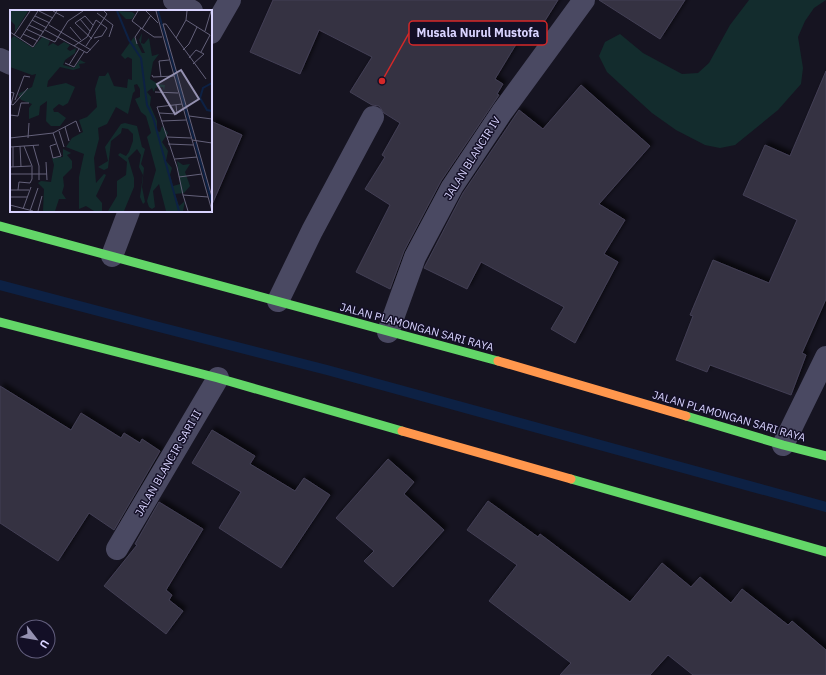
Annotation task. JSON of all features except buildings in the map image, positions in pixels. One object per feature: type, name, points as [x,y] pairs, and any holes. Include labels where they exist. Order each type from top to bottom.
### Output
[{"type":"street","points":[[174,0],[190,10]]},
{"type":"street","points":[[212,27],[230,0]]},
{"type":"street","name":"JALAN BLANCIR IV","points":[[388,332],[415,257],[452,187],[502,112],[584,0]]},
{"type":"street","points":[[0,59],[10,64]]},
{"type":"street","points":[[278,301],[312,231],[373,117]]},
{"type":"street","points":[[112,256],[129,212]]},
{"type":"street","name":"JALAN PLAMONGAN SARI RAYA","points":[[0,226],[529,369],[783,446],[826,456]]},
{"type":"street","points":[[0,322],[218,378],[826,552]]},
{"type":"street","points":[[783,446],[826,357]]},
{"type":"street","name":"JALAN BLANCIR SARI II","points":[[117,549],[218,378]]},
{"type":"green space","points":[[749,0],[826,0],[814,8],[805,21],[798,37],[803,68],[801,84],[778,110],[735,145],[720,148],[705,145],[676,130],[652,113],[607,72],[599,56],[605,42],[620,34],[643,53],[682,74],[698,73],[709,63],[730,25]]},
{"type":"waterway","points":[[0,285],[327,370],[826,507]]},
{"type":"traffic: fast","points":[[0,226],[498,361]]},
{"type":"traffic: fast","points":[[0,322],[218,378],[402,431]]},
{"type":"traffic: fast","points":[[686,416],[783,445],[826,456]]},
{"type":"traffic: fast","points":[[571,479],[826,552]]},
{"type":"traffic: slow","points":[[498,361],[686,416]]},
{"type":"traffic: slow","points":[[402,431],[571,479]]},
{"type":"place","name":"Musala Nurul Mustofa","points":[[382,81]]}]
